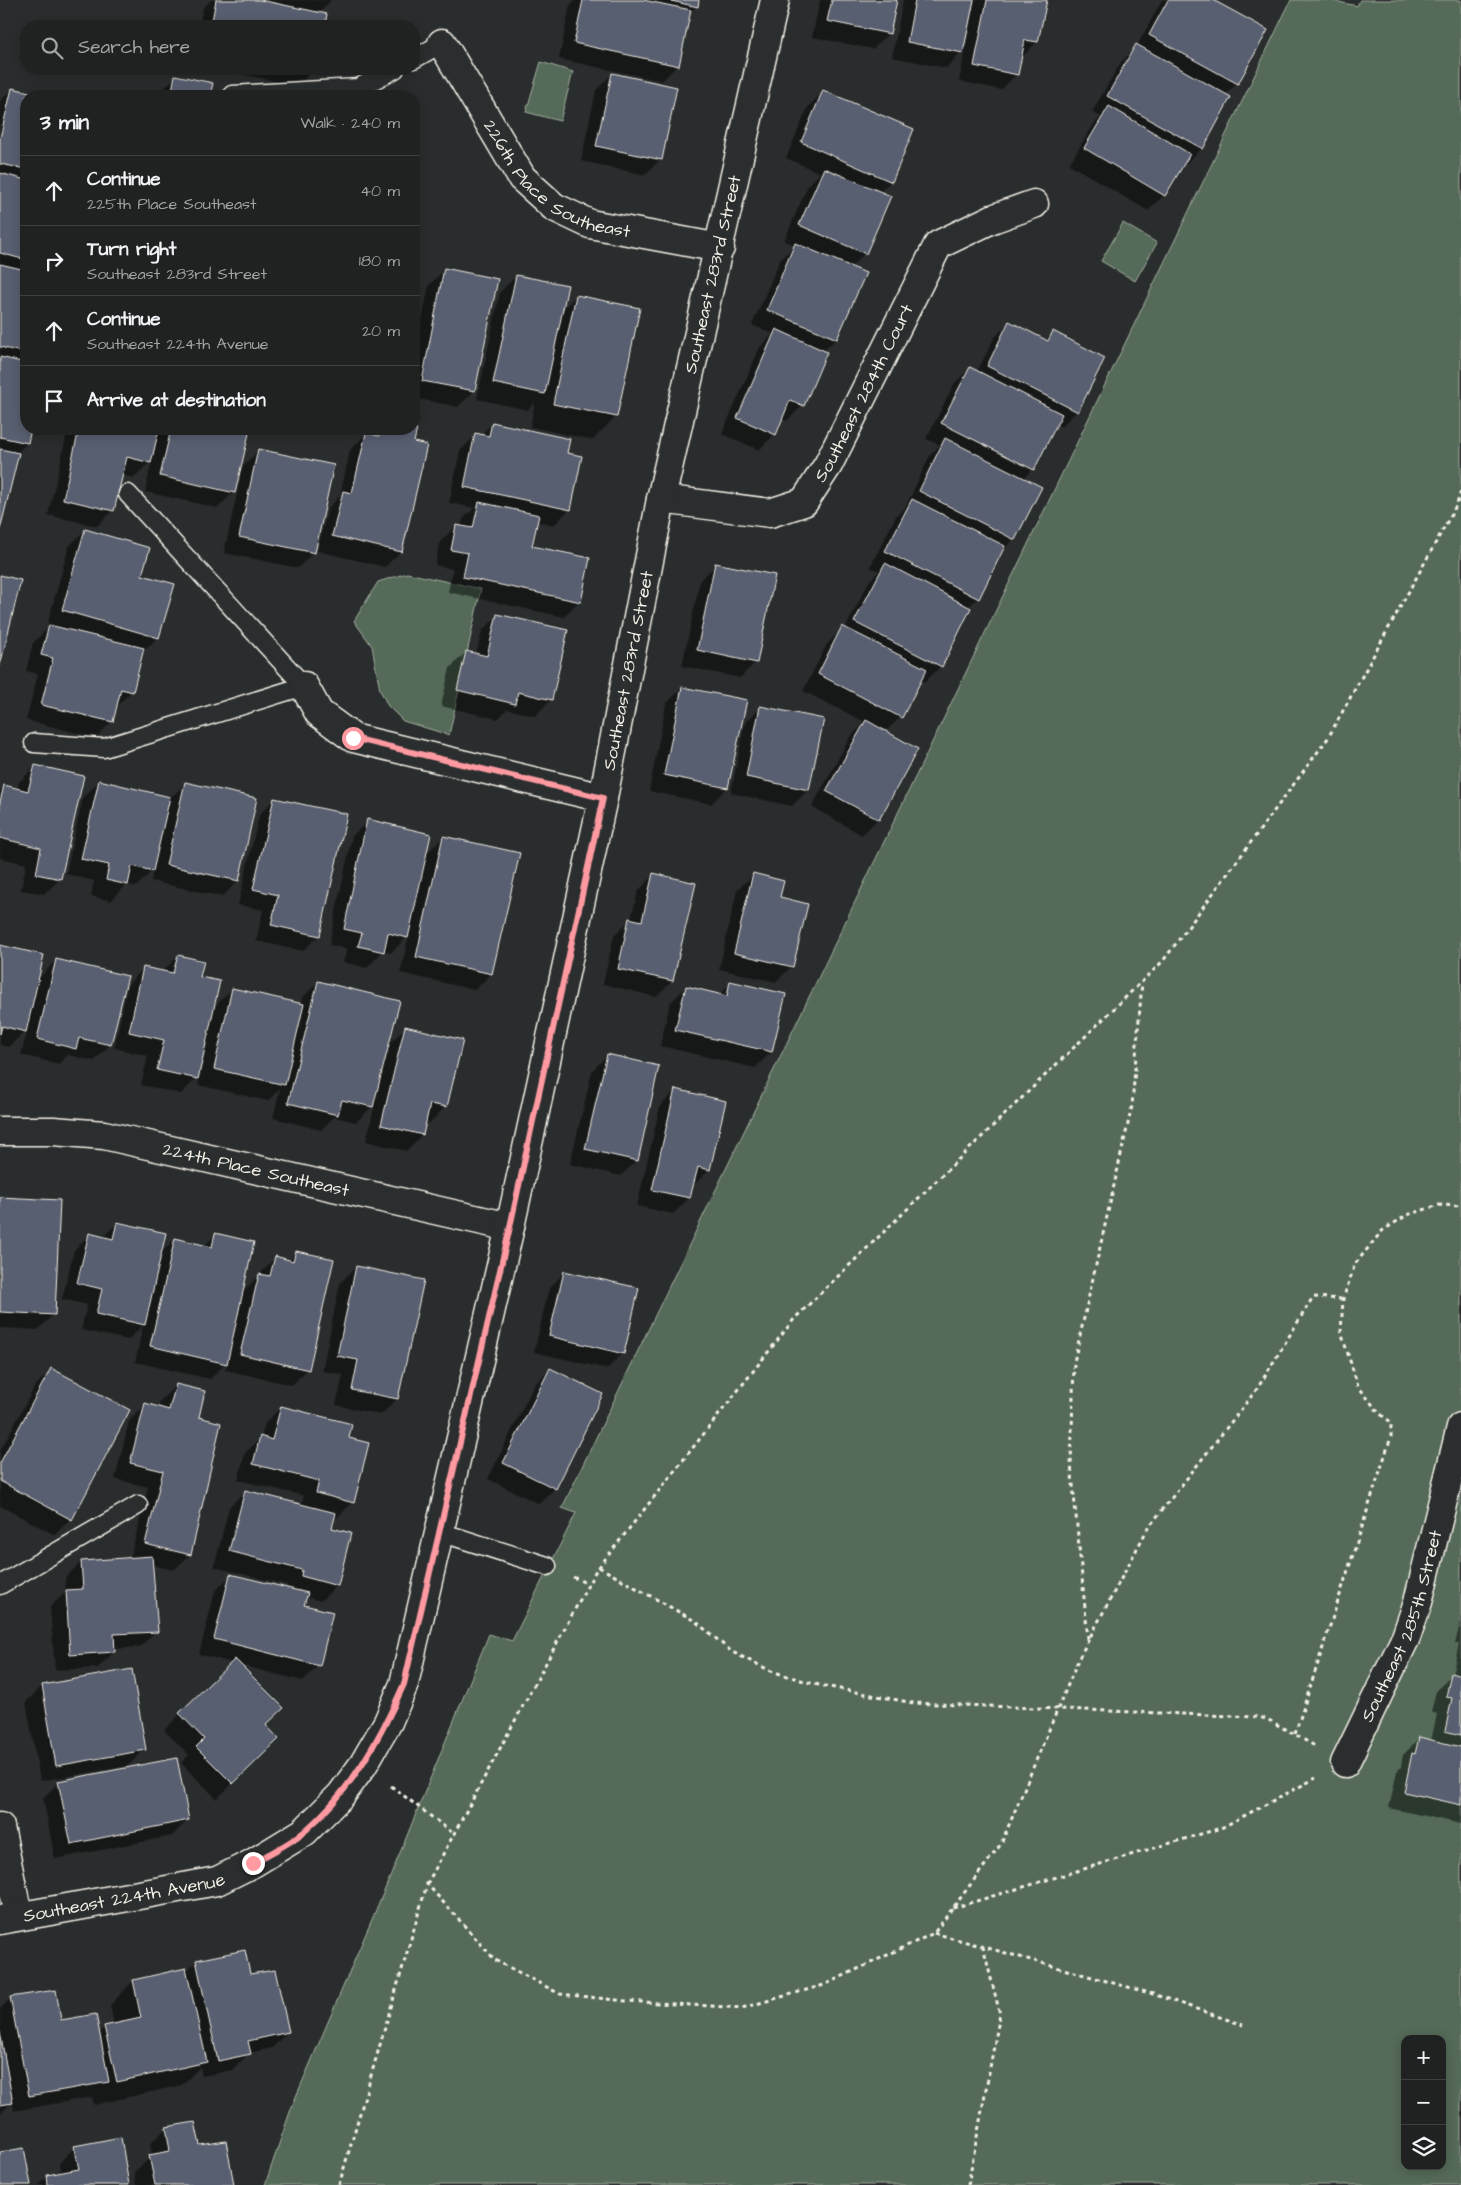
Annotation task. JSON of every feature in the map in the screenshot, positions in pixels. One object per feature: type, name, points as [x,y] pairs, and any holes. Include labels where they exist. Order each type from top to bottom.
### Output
[{"type":"street","name":"Southeast 283rd Street","points":[[341,1794],[362,1765],[388,1722],[404,1684],[510,1227],[603,798],[661,499],[776,0]]},
{"type":"street","name":"226th Place Southeast","points":[[442,43],[522,178],[554,207],[590,224],[720,248]]},
{"type":"street","name":"Southeast 284th Court","points":[[661,499],[770,513],[804,502],[828,465],[938,245],[992,220],[1034,204]]},
{"type":"street","points":[[304,686],[319,713],[353,738],[603,798]]},
{"type":"street","name":"224th Place Southeast","points":[[0,1131],[53,1131],[104,1135],[510,1227]]},
{"type":"street","name":"Southeast 285th Street","points":[[1345,1763],[1406,1637],[1418,1602],[1461,1427]]},
{"type":"street","name":"Southeast 224th Avenue","points":[[9,1918],[217,1881],[253,1863],[304,1832],[341,1794]]},
{"type":"street","points":[[0,1827],[9,1918]]},
{"type":"lane","points":[[420,55],[442,43]]},
{"type":"lane","points":[[322,90],[358,88],[383,75]]},
{"type":"lane","points":[[34,743],[104,748],[304,686],[128,494]]},
{"type":"lane","points":[[0,1584],[138,1505]]},
{"type":"lane","points":[[440,1532],[547,1566]]},
{"type":"path","points":[[339,2185],[427,1884],[599,1568],[795,1318],[1163,961],[1328,738],[1457,504],[1461,492]]},
{"type":"path","points":[[1088,1640],[1071,1464],[1074,1362],[1132,1106],[1142,982]]},
{"type":"path","points":[[1295,1734],[1391,1437],[1390,1422],[1379,1413],[1358,1386],[1341,1332],[1342,1299],[1355,1264],[1382,1231],[1407,1215],[1439,1205],[1461,1206]]},
{"type":"path","points":[[427,1884],[495,1960],[560,1994],[626,2001],[742,2008],[824,1985],[934,1933],[1001,1844],[1088,1640],[1148,1528],[1257,1389],[1313,1297],[1342,1299]]},
{"type":"path","points":[[599,1568],[694,1621],[732,1652],[771,1671],[814,1684],[913,1703],[1257,1717],[1267,1719],[1345,1763]]},
{"type":"path","points":[[953,1908],[1221,1828],[1345,1763]]},
{"type":"path","points":[[362,1765],[454,1834]]},
{"type":"path","points":[[934,1933],[1153,1994],[1243,2025]]},
{"type":"path","points":[[968,2185],[1000,2014],[982,1946]]},
{"type":"green space","points":[[1291,0],[1329,0],[1357,6],[1360,0],[1461,0],[1461,2185],[265,2185],[292,2106],[391,1875],[489,1634],[512,1641],[576,1513],[562,1508]]},
{"type":"green space","points":[[541,62],[573,72],[560,121],[526,112]]},
{"type":"green space","points":[[1123,223],[1157,243],[1135,281],[1101,261]]},
{"type":"green space","points":[[407,573],[481,589],[449,735],[403,721],[388,706],[380,690],[372,646],[354,621],[378,582]]},
{"type":"building","points":[[216,0],[260,0],[327,14],[326,20],[212,20]]},
{"type":"building","points":[[583,0],[643,0],[691,10],[679,66],[574,43]]},
{"type":"building","points":[[667,0],[699,0],[698,7]]},
{"type":"building","points":[[832,0],[897,0],[890,34],[827,21]]},
{"type":"building","points":[[915,0],[974,0],[963,53],[907,42]]},
{"type":"building","points":[[987,0],[1047,0],[1038,42],[1025,40],[1018,75],[974,66]]},
{"type":"building","points":[[1168,0],[1213,0],[1268,30],[1238,84],[1149,35]]},
{"type":"building","points":[[1136,44],[1231,97],[1203,149],[1107,96]]},
{"type":"building","points":[[612,73],[677,87],[662,160],[596,146]]},
{"type":"building","points":[[175,75],[213,83],[211,90],[172,90]]},
{"type":"building","points":[[12,88],[21,90],[20,168],[0,164],[0,138]]},
{"type":"building","points":[[823,90],[914,129],[892,182],[801,142]]},
{"type":"building","points":[[1109,106],[1190,154],[1165,196],[1084,148]]},
{"type":"building","points":[[824,168],[891,196],[866,254],[799,225]]},
{"type":"building","points":[[0,173],[20,178],[20,258],[0,253]]},
{"type":"building","points":[[795,243],[866,273],[837,339],[767,310]]},
{"type":"building","points":[[0,264],[20,269],[20,352],[0,347]]},
{"type":"building","points":[[444,268],[498,279],[475,391],[422,381]]},
{"type":"building","points":[[516,275],[568,285],[545,394],[493,383]]},
{"type":"building","points":[[576,295],[640,308],[617,417],[553,404]]},
{"type":"building","points":[[1009,321],[1048,341],[1053,331],[1105,358],[1078,412],[987,366]]},
{"type":"building","points":[[776,329],[827,352],[804,406],[790,400],[776,435],[737,418]]},
{"type":"building","points":[[0,357],[20,362],[20,435],[30,435],[28,443],[0,437]]},
{"type":"building","points":[[970,367],[1062,414],[1034,470],[941,423]]},
{"type":"building","points":[[492,422],[570,439],[567,453],[582,456],[571,510],[464,487],[475,433],[489,436]]},
{"type":"building","points":[[78,435],[158,435],[151,463],[127,457],[114,511],[63,499]]},
{"type":"building","points":[[170,435],[249,435],[235,493],[160,476]]},
{"type":"building","points":[[366,435],[416,435],[414,442],[427,445],[402,552],[332,536],[343,491],[352,493]]},
{"type":"building","points":[[945,438],[1042,487],[1015,540],[919,491]]},
{"type":"building","points":[[0,449],[19,453],[0,530]]},
{"type":"building","points":[[258,449],[334,465],[315,553],[239,537]]},
{"type":"building","points":[[912,499],[1005,546],[979,599],[885,551]]},
{"type":"building","points":[[479,502],[539,515],[532,546],[590,558],[581,602],[463,577],[468,553],[451,550],[456,525],[473,528]]},
{"type":"building","points":[[85,529],[150,548],[142,575],[175,584],[159,638],[62,610]]},
{"type":"building","points":[[715,563],[775,575],[757,663],[697,650]]},
{"type":"building","points":[[885,563],[971,608],[942,667],[854,622]]},
{"type":"building","points":[[0,575],[21,580],[0,666]]},
{"type":"building","points":[[497,614],[568,630],[552,700],[518,692],[515,704],[457,690],[466,651],[487,656]]},
{"type":"building","points":[[49,625],[144,648],[133,692],[121,689],[113,722],[41,705],[53,658],[41,655]]},
{"type":"building","points":[[842,626],[927,669],[902,718],[818,674]]},
{"type":"building","points":[[682,687],[747,700],[728,788],[664,775]]},
{"type":"building","points":[[760,706],[824,719],[809,790],[746,777]]},
{"type":"building","points":[[866,720],[918,749],[879,820],[826,791]]},
{"type":"building","points":[[35,765],[84,776],[61,879],[36,874],[41,848],[0,838],[0,802],[4,785],[28,791]]},
{"type":"building","points":[[99,780],[170,797],[153,871],[132,866],[128,885],[106,880],[109,865],[81,859]]},
{"type":"building","points":[[185,782],[257,798],[239,881],[166,865]]},
{"type":"building","points":[[274,798],[347,814],[320,936],[271,925],[278,895],[253,889]]},
{"type":"building","points":[[367,819],[431,834],[408,938],[388,933],[384,952],[358,946],[362,933],[344,929]]},
{"type":"building","points":[[443,836],[520,853],[492,974],[416,957]]},
{"type":"building","points":[[653,873],[696,883],[673,981],[618,969],[629,918],[642,921]]},
{"type":"building","points":[[753,873],[784,881],[780,897],[808,904],[793,967],[734,953]]},
{"type":"building","points":[[0,945],[44,955],[26,1032],[2,1026],[0,1034]]},
{"type":"building","points":[[178,955],[204,961],[200,977],[220,981],[198,1079],[157,1070],[164,1040],[129,1032],[143,967],[173,973]]},
{"type":"building","points":[[56,959],[128,976],[111,1045],[79,1038],[76,1049],[37,1039]]},
{"type":"building","points":[[318,981],[400,1001],[373,1107],[342,1100],[338,1115],[288,1103]]},
{"type":"building","points":[[730,981],[786,994],[772,1052],[675,1030],[686,986],[727,996]]},
{"type":"building","points":[[232,988],[304,1004],[285,1085],[214,1069]]},
{"type":"building","points":[[405,1026],[463,1040],[447,1107],[430,1104],[423,1135],[381,1125]]},
{"type":"building","points":[[607,1054],[659,1066],[638,1161],[585,1149]]},
{"type":"building","points":[[675,1089],[726,1101],[710,1170],[698,1167],[690,1198],[652,1190]]},
{"type":"building","points":[[0,1197],[60,1200],[55,1315],[0,1312]]},
{"type":"building","points":[[117,1222],[166,1233],[145,1325],[96,1314],[102,1289],[77,1283],[89,1233],[113,1239]]},
{"type":"building","points":[[215,1233],[254,1242],[227,1364],[150,1346],[175,1238],[212,1247]]},
{"type":"building","points":[[296,1251],[334,1259],[309,1370],[240,1354],[259,1274],[270,1276],[275,1256],[293,1261]]},
{"type":"building","points":[[356,1266],[424,1280],[398,1399],[352,1390],[358,1360],[337,1356]]},
{"type":"building","points":[[564,1271],[639,1288],[624,1354],[549,1336]]},
{"type":"building","points":[[51,1368],[130,1410],[72,1520],[0,1481],[0,1463]]},
{"type":"building","points":[[550,1368],[603,1394],[556,1489],[503,1463]]},
{"type":"building","points":[[176,1384],[205,1391],[199,1417],[221,1423],[191,1555],[145,1544],[163,1471],[130,1463],[145,1403],[169,1410]]},
{"type":"building","points":[[281,1406],[352,1424],[349,1438],[369,1443],[354,1503],[316,1493],[319,1481],[253,1464],[260,1436],[272,1440]]},
{"type":"building","points":[[245,1490],[336,1513],[332,1528],[351,1533],[338,1586],[301,1576],[302,1570],[229,1551]]},
{"type":"building","points":[[152,1556],[158,1632],[114,1634],[115,1652],[70,1655],[66,1590],[83,1589],[81,1561]]},
{"type":"building","points":[[230,1574],[308,1593],[304,1605],[333,1612],[320,1666],[214,1639]]},
{"type":"building","points":[[235,1659],[284,1708],[266,1725],[279,1739],[233,1784],[196,1747],[204,1739],[179,1713]]},
{"type":"building","points":[[132,1669],[146,1750],[56,1766],[42,1685]]},
{"type":"building","points":[[1451,1673],[1461,1676],[1461,1735],[1445,1731],[1452,1698],[1446,1697]]},
{"type":"building","points":[[1419,1737],[1461,1747],[1461,1805],[1404,1792],[1412,1753],[1415,1754]]},
{"type":"building","points":[[177,1758],[189,1820],[71,1844],[58,1781]]},
{"type":"building","points":[[245,1950],[250,1974],[275,1970],[289,2032],[248,2041],[251,2054],[218,2061],[196,1960]]},
{"type":"building","points":[[186,1968],[207,2062],[117,2082],[104,2026],[141,2018],[133,1980]]},
{"type":"building","points":[[56,1990],[61,2020],[96,2014],[109,2082],[29,2096],[10,1997]]},
{"type":"building","points":[[0,2032],[13,2103],[0,2105]]},
{"type":"building","points":[[195,2122],[200,2145],[226,2141],[234,2185],[155,2185],[149,2155],[170,2151],[166,2127]]},
{"type":"building","points":[[121,2137],[129,2185],[48,2185],[47,2175],[79,2169],[74,2146]]},
{"type":"building","points":[[24,2148],[31,2185],[0,2185],[0,2152]]},
{"type":"route","points":[[253,1863],[304,1832],[341,1794],[362,1765],[388,1722],[404,1684],[510,1227],[603,798],[353,738]]}]
